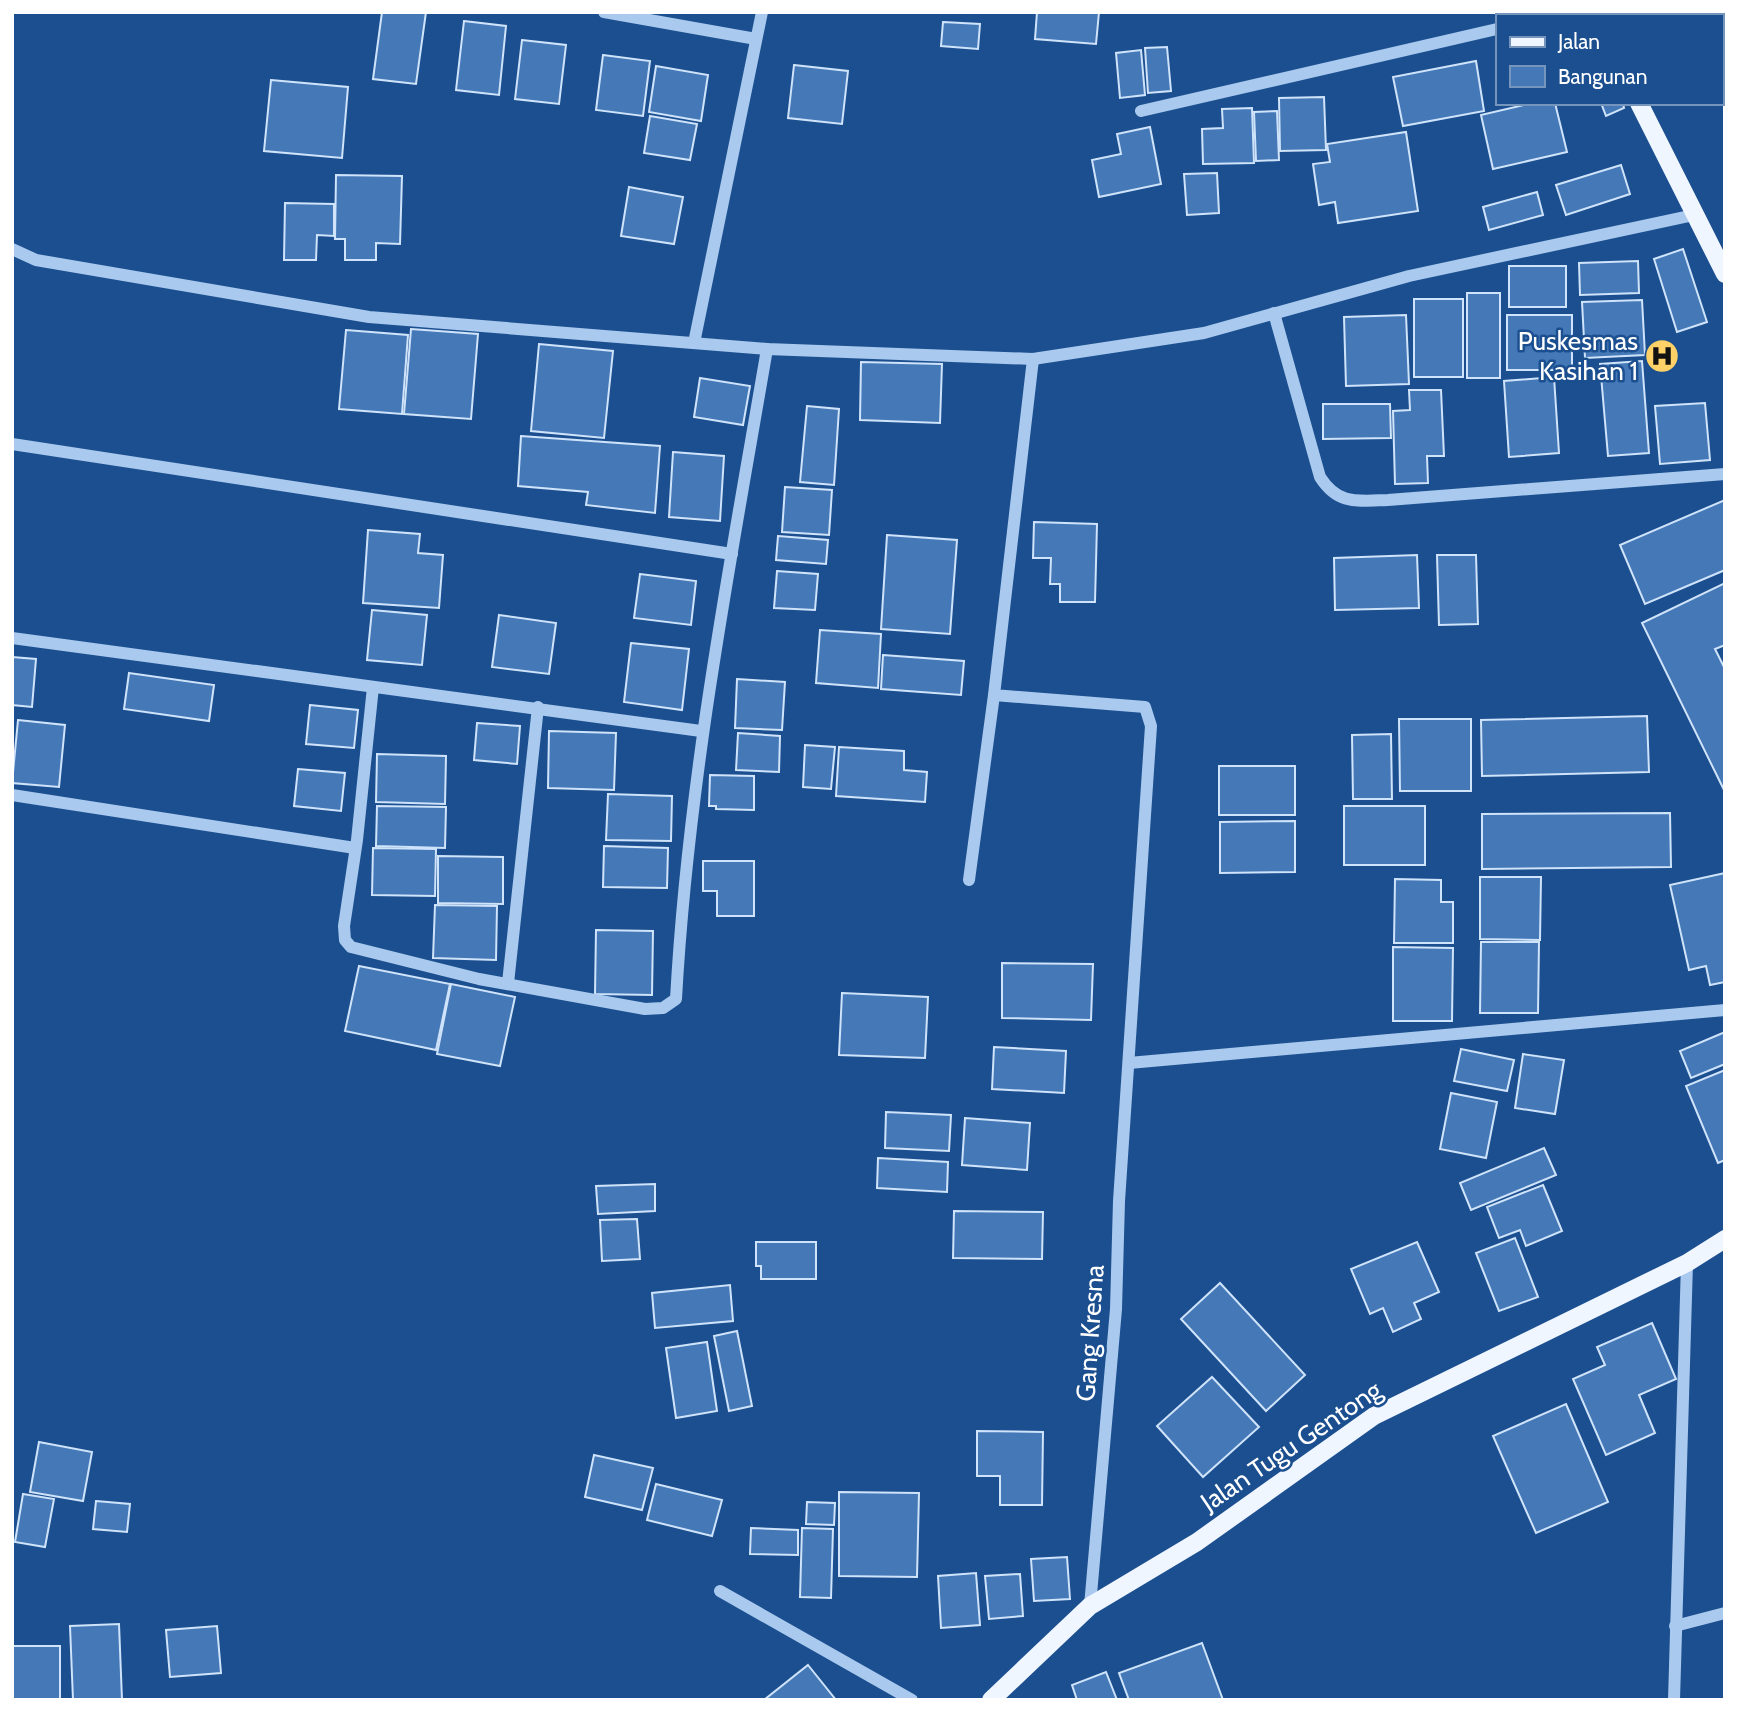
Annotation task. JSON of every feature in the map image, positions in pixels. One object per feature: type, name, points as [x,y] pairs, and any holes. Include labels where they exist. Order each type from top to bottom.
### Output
[{"type":"main road","points":[[1640,105],[1725,274]]},
{"type":"main road","name":"Jalan Tugu Gentong","points":[[991,1700],[1090,1606],[1197,1542],[1374,1416],[1687,1263],[1725,1239]]},
{"type":"street","points":[[604,12],[756,39]]},
{"type":"street","points":[[694,343],[762,12]]},
{"type":"street","points":[[1141,111],[1496,29]]},
{"type":"street","points":[[12,249],[36,260],[369,317],[767,349],[1033,359],[1204,333],[1409,276],[1694,215]]},
{"type":"street","points":[[1274,313],[1320,477],[1331,493],[1353,501],[1725,474]]},
{"type":"street","points":[[373,687],[344,926],[345,940],[351,947],[479,979],[645,1009],[663,1008],[676,999],[679,933],[701,731],[767,349]]},
{"type":"street","points":[[968,880],[994,695],[1033,359]]},
{"type":"street","points":[[12,444],[732,554]]},
{"type":"street","points":[[12,638],[701,731]]},
{"type":"street","name":"Gang Kresna","points":[[994,695],[1144,707],[1150,717],[1119,1201],[1116,1309],[1090,1606]]},
{"type":"street","points":[[508,983],[538,707]]},
{"type":"street","points":[[12,795],[355,848]]},
{"type":"street","points":[[1129,1063],[1725,1010]]},
{"type":"street","points":[[1674,1700],[1687,1263]]},
{"type":"street","points":[[720,1591],[912,1700]]},
{"type":"street","points":[[1675,1626],[1725,1613]]},
{"type":"building","points":[[382,12],[426,12],[416,84],[373,79]]},
{"type":"building","points":[[1037,12],[1099,12],[1096,44],[1035,39]]},
{"type":"building","points":[[464,21],[506,26],[499,95],[456,90]]},
{"type":"building","points":[[943,22],[980,24],[978,49],[941,46]]},
{"type":"building","points":[[522,40],[566,45],[559,104],[515,99]]},
{"type":"building","points":[[1167,47],[1171,91],[1148,93],[1145,48]]},
{"type":"building","points":[[1141,50],[1145,95],[1120,98],[1116,53]]},
{"type":"building","points":[[603,55],[650,61],[643,116],[596,110]]},
{"type":"building","points":[[1476,61],[1484,111],[1403,126],[1393,77]]},
{"type":"building","points":[[794,65],[848,71],[842,124],[788,118]]},
{"type":"building","points":[[656,66],[708,75],[701,121],[649,112]]},
{"type":"building","points":[[271,80],[348,87],[342,158],[264,151]]},
{"type":"building","points":[[1324,97],[1326,150],[1280,151],[1279,98]]},
{"type":"building","points":[[1524,105],[1555,105],[1567,152],[1493,169],[1481,115]]},
{"type":"building","points":[[1602,105],[1623,105],[1624,108],[1606,116]]},
{"type":"building","points":[[1252,108],[1254,163],[1203,164],[1202,129],[1223,128],[1222,109]]},
{"type":"building","points":[[1277,111],[1279,160],[1256,161],[1254,112]]},
{"type":"building","points":[[650,116],[697,124],[690,160],[644,153]]},
{"type":"building","points":[[1150,127],[1161,184],[1099,197],[1092,160],[1121,154],[1117,134]]},
{"type":"building","points":[[1406,132],[1418,211],[1338,223],[1335,202],[1319,205],[1313,164],[1330,162],[1327,144]]},
{"type":"building","points":[[1621,165],[1630,194],[1566,215],[1556,185]]},
{"type":"building","points":[[1217,173],[1219,213],[1187,215],[1184,174]]},
{"type":"building","points":[[336,175],[402,176],[400,244],[376,243],[376,260],[345,260],[345,239],[335,239]]},
{"type":"building","points":[[629,187],[683,197],[674,244],[621,236]]},
{"type":"building","points":[[1537,192],[1543,215],[1489,230],[1483,207]]},
{"type":"building","points":[[285,203],[334,204],[334,236],[317,235],[316,260],[284,260]]},
{"type":"building","points":[[1683,249],[1707,322],[1677,332],[1654,259]]},
{"type":"building","points":[[1638,261],[1639,293],[1580,295],[1579,263]]},
{"type":"building","points":[[1509,266],[1566,266],[1566,307],[1509,307]]},
{"type":"building","points":[[1467,293],[1500,293],[1500,378],[1467,378]]},
{"type":"building","points":[[1414,299],[1463,299],[1463,377],[1414,377]]},
{"type":"building","points":[[1642,300],[1645,355],[1585,358],[1582,302]]},
{"type":"building","points":[[1406,315],[1409,384],[1346,386],[1344,317]]},
{"type":"building","points":[[1507,315],[1572,315],[1572,370],[1507,370]]},
{"type":"building","points":[[411,329],[478,334],[471,419],[404,414]]},
{"type":"building","points":[[346,330],[408,335],[402,414],[339,409]]},
{"type":"building","points":[[539,344],[613,351],[604,438],[531,431]]},
{"type":"building","points":[[1642,361],[1649,453],[1608,456],[1600,364]]},
{"type":"building","points":[[861,362],[942,364],[940,423],[860,420]]},
{"type":"building","points":[[1554,377],[1559,453],[1509,457],[1504,381]]},
{"type":"building","points":[[700,378],[750,386],[743,425],[694,417]]},
{"type":"building","points":[[1409,390],[1441,390],[1444,456],[1427,456],[1428,483],[1395,484],[1393,411],[1410,410]]},
{"type":"building","points":[[1705,403],[1710,460],[1660,464],[1655,406]]},
{"type":"building","points":[[1323,404],[1390,404],[1391,438],[1323,439]]},
{"type":"building","points":[[807,406],[839,409],[834,485],[800,482]]},
{"type":"building","points":[[521,436],[660,446],[655,513],[586,505],[588,492],[518,486]]},
{"type":"building","points":[[673,452],[724,456],[720,521],[669,517]]},
{"type":"building","points":[[785,487],[832,490],[829,535],[782,532]]},
{"type":"building","points":[[1725,500],[1725,570],[1645,604],[1620,545]]},
{"type":"building","points":[[1034,522],[1097,524],[1095,602],[1060,602],[1060,584],[1050,584],[1051,558],[1033,558]]},
{"type":"building","points":[[368,530],[420,534],[418,553],[443,555],[439,608],[363,603]]},
{"type":"building","points":[[887,535],[957,540],[950,634],[881,629]]},
{"type":"building","points":[[778,536],[828,540],[826,564],[776,560]]},
{"type":"building","points":[[1417,555],[1419,608],[1335,610],[1334,558]]},
{"type":"building","points":[[1437,555],[1476,555],[1478,624],[1439,625]]},
{"type":"building","points":[[777,571],[818,574],[815,610],[774,608]]},
{"type":"building","points":[[640,574],[696,581],[691,625],[634,618]]},
{"type":"building","points":[[1725,583],[1725,645],[1715,649],[1725,669],[1725,792],[1642,623]]},
{"type":"building","points":[[372,610],[427,615],[422,665],[367,660]]},
{"type":"building","points":[[499,615],[556,623],[549,674],[492,667]]},
{"type":"building","points":[[820,630],[881,634],[878,688],[816,683]]},
{"type":"building","points":[[631,643],[689,649],[682,710],[624,702]]},
{"type":"building","points":[[883,655],[964,661],[961,695],[881,689]]},
{"type":"building","points":[[12,657],[36,659],[32,707],[12,705]]},
{"type":"building","points":[[129,673],[214,685],[209,721],[124,709]]},
{"type":"building","points":[[737,679],[785,682],[782,730],[735,728]]},
{"type":"building","points":[[310,705],[358,710],[354,748],[306,744]]},
{"type":"building","points":[[1647,716],[1649,772],[1482,776],[1481,720]]},
{"type":"building","points":[[1399,719],[1471,719],[1471,791],[1400,791]]},
{"type":"building","points":[[18,720],[65,725],[59,787],[12,783]]},
{"type":"building","points":[[477,723],[520,726],[517,764],[474,760]]},
{"type":"building","points":[[549,731],[616,733],[614,790],[548,788]]},
{"type":"building","points":[[738,733],[780,736],[779,772],[736,770]]},
{"type":"building","points":[[1391,734],[1392,799],[1353,799],[1352,735]]},
{"type":"building","points":[[805,745],[835,747],[831,789],[803,787]]},
{"type":"building","points":[[839,747],[904,751],[904,770],[927,772],[925,802],[836,796]]},
{"type":"building","points":[[377,754],[446,756],[445,804],[376,802]]},
{"type":"building","points":[[1219,766],[1295,766],[1295,815],[1219,815]]},
{"type":"building","points":[[298,769],[345,773],[341,811],[294,806]]},
{"type":"building","points":[[710,775],[754,776],[754,810],[716,809],[716,806],[709,806]]},
{"type":"building","points":[[608,794],[672,796],[671,841],[606,840]]},
{"type":"building","points":[[377,806],[446,807],[445,848],[376,846]]},
{"type":"building","points":[[1344,806],[1425,806],[1425,865],[1344,865]]},
{"type":"building","points":[[1670,813],[1671,867],[1482,869],[1482,814]]},
{"type":"building","points":[[1295,821],[1295,872],[1220,873],[1220,822]]},
{"type":"building","points":[[604,846],[668,848],[667,888],[603,887]]},
{"type":"building","points":[[373,848],[436,849],[435,896],[372,895]]},
{"type":"building","points":[[438,856],[503,857],[503,904],[438,903]]},
{"type":"building","points":[[703,861],[754,861],[754,916],[717,916],[717,891],[703,891]]},
{"type":"building","points":[[1725,873],[1725,982],[1710,985],[1706,966],[1689,970],[1670,885]]},
{"type":"building","points":[[1480,877],[1541,877],[1540,940],[1480,939]]},
{"type":"building","points":[[1395,879],[1441,880],[1441,902],[1453,902],[1453,943],[1394,943]]},
{"type":"building","points":[[435,905],[497,906],[496,960],[433,958]]},
{"type":"building","points":[[596,930],[653,931],[652,995],[595,994]]},
{"type":"building","points":[[1481,942],[1539,942],[1538,1013],[1480,1013]]},
{"type":"building","points":[[1393,947],[1453,948],[1452,1021],[1393,1021]]},
{"type":"building","points":[[1002,963],[1093,964],[1091,1020],[1002,1018]]},
{"type":"building","points":[[359,966],[450,984],[436,1050],[345,1031]]},
{"type":"building","points":[[451,984],[515,997],[500,1066],[437,1054]]},
{"type":"building","points":[[842,993],[928,997],[925,1058],[839,1055]]},
{"type":"building","points":[[1725,1032],[1725,1064],[1691,1078],[1680,1051]]},
{"type":"building","points":[[994,1047],[1066,1051],[1064,1093],[992,1089]]},
{"type":"building","points":[[1461,1049],[1514,1060],[1507,1091],[1454,1081]]},
{"type":"building","points":[[1523,1054],[1564,1060],[1555,1114],[1515,1108]]},
{"type":"building","points":[[1725,1070],[1725,1160],[1718,1163],[1686,1086]]},
{"type":"building","points":[[1451,1093],[1497,1102],[1486,1158],[1440,1149]]},
{"type":"building","points":[[886,1112],[951,1115],[949,1151],[885,1148]]},
{"type":"building","points":[[965,1118],[1030,1123],[1027,1170],[962,1165]]},
{"type":"building","points":[[1544,1148],[1556,1175],[1471,1210],[1460,1183]]},
{"type":"building","points":[[878,1158],[948,1162],[947,1192],[877,1188]]},
{"type":"building","points":[[655,1184],[655,1211],[598,1214],[596,1186]]},
{"type":"building","points":[[1543,1185],[1562,1231],[1526,1246],[1520,1230],[1499,1238],[1487,1207]]},
{"type":"building","points":[[954,1211],[1043,1212],[1042,1259],[953,1258]]},
{"type":"building","points":[[637,1219],[640,1259],[602,1261],[600,1220]]},
{"type":"building","points":[[1515,1238],[1538,1297],[1499,1311],[1476,1253]]},
{"type":"building","points":[[756,1242],[816,1242],[816,1279],[761,1279],[761,1266],[756,1266]]},
{"type":"building","points":[[1417,1242],[1439,1292],[1414,1303],[1421,1319],[1393,1332],[1383,1308],[1370,1314],[1351,1269]]},
{"type":"building","points":[[1220,1283],[1305,1375],[1266,1411],[1181,1319]]},
{"type":"building","points":[[730,1285],[733,1321],[655,1328],[652,1293]]},
{"type":"building","points":[[1652,1323],[1676,1379],[1639,1395],[1655,1433],[1606,1455],[1573,1379],[1605,1365],[1597,1347]]},
{"type":"building","points":[[737,1331],[752,1406],[729,1411],[714,1336]]},
{"type":"building","points":[[707,1342],[717,1411],[676,1418],[666,1348]]},
{"type":"building","points":[[1212,1377],[1259,1427],[1203,1477],[1157,1426]]},
{"type":"building","points":[[1566,1404],[1608,1502],[1536,1533],[1493,1436]]},
{"type":"building","points":[[977,1431],[1043,1432],[1042,1505],[1000,1505],[1000,1476],[977,1476]]},
{"type":"building","points":[[39,1442],[92,1452],[83,1501],[30,1492]]},
{"type":"building","points":[[594,1455],[653,1468],[642,1510],[585,1497]]},
{"type":"building","points":[[656,1484],[722,1500],[712,1536],[647,1520]]},
{"type":"building","points":[[839,1492],[919,1493],[917,1577],[839,1576]]},
{"type":"building","points":[[23,1494],[54,1499],[45,1547],[15,1542]]},
{"type":"building","points":[[96,1501],[130,1504],[127,1532],[93,1529]]},
{"type":"building","points":[[807,1502],[835,1503],[834,1525],[806,1524]]},
{"type":"building","points":[[751,1528],[798,1530],[798,1555],[750,1554]]},
{"type":"building","points":[[802,1528],[833,1529],[831,1598],[800,1597]]},
{"type":"building","points":[[1067,1557],[1070,1599],[1034,1601],[1031,1559]]},
{"type":"building","points":[[976,1573],[980,1625],[941,1628],[938,1576]]},
{"type":"building","points":[[1020,1574],[1023,1616],[989,1619],[985,1576]]},
{"type":"building","points":[[119,1624],[122,1700],[73,1700],[70,1626]]},
{"type":"building","points":[[217,1626],[221,1673],[170,1677],[166,1630]]},
{"type":"building","points":[[1202,1643],[1223,1700],[1129,1700],[1119,1673]]},
{"type":"building","points":[[12,1646],[60,1646],[60,1700],[12,1700]]},
{"type":"building","points":[[808,1665],[836,1700],[764,1700]]},
{"type":"building","points":[[1106,1672],[1117,1700],[1077,1700],[1072,1685]]},
{"type":"place","name":"Puskesmas Kasihan 1","points":[[1662,356]]}]
